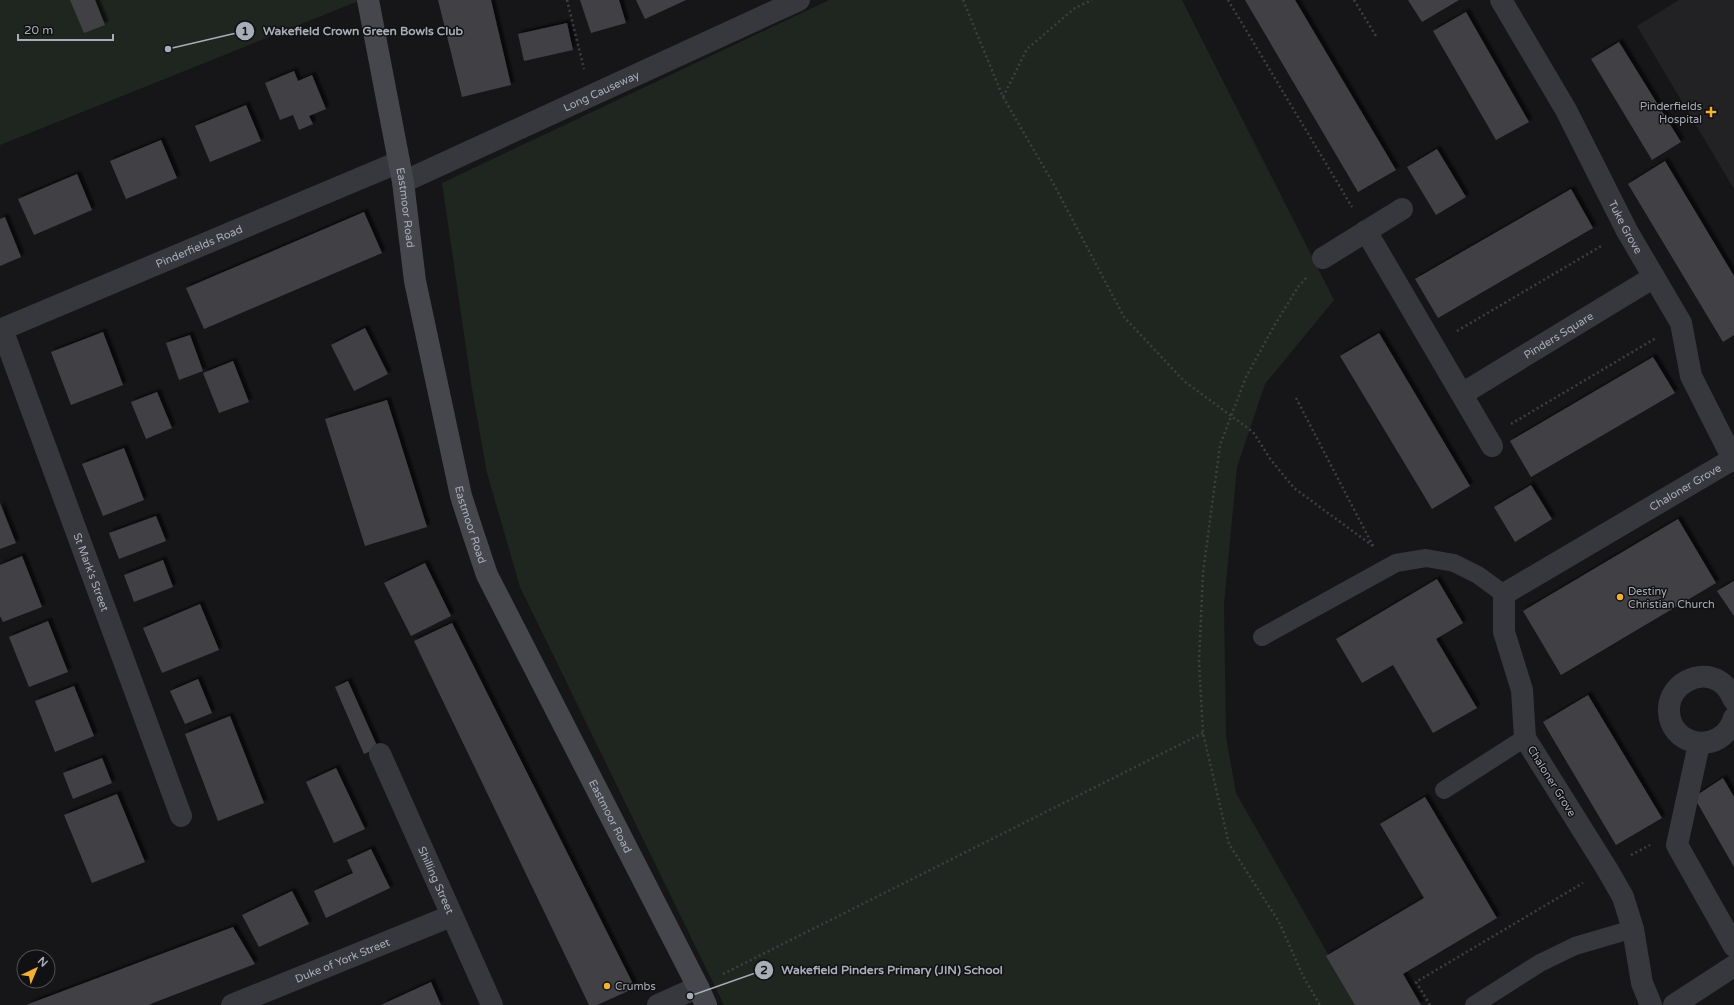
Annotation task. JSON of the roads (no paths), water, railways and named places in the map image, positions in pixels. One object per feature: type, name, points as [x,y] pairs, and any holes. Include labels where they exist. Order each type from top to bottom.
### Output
[{"type":"street","name":"Eastmoor Road","points":[[368,0],[401,172],[415,281],[461,496],[487,575],[702,996]]},
{"type":"street","name":"Long Causeway","points":[[401,172],[590,97],[799,0]]},
{"type":"street","name":"Tuke Grove","points":[[1501,0],[1566,110],[1627,231],[1681,323],[1691,376],[1733,460]]},
{"type":"street","name":"Pinderfields Road","points":[[1,330],[401,172]]},
{"type":"street","points":[[1323,258],[1402,209]]},
{"type":"street","points":[[1366,231],[1490,442]]},
{"type":"street","name":"Pinders Square","points":[[1462,394],[1654,277]]},
{"type":"street","name":"St Mark's Street","points":[[1,330],[181,816]]},
{"type":"street","name":"Chaloner Grove","points":[[1650,1005],[1642,984],[1633,929],[1623,897],[1525,738],[1522,690],[1504,632],[1504,594],[1733,460]]},
{"type":"street","points":[[1734,700],[1728,689],[1718,680],[1706,677],[1693,678],[1681,684],[1672,694],[1669,707],[1670,720],[1676,731],[1687,740],[1699,744],[1712,742],[1724,736],[1732,726],[1734,718]]},
{"type":"street","points":[[1699,744],[1677,845],[1734,946]]},
{"type":"street","name":"Shilling Street","points":[[380,754],[492,1005]]},
{"type":"street","name":"Duke of York Street","points":[[232,1005],[451,916]]},
{"type":"street","points":[[1674,1005],[1734,966]]},
{"type":"street","points":[[658,1005],[702,996]]},
{"type":"lane","points":[[1262,637],[1396,563],[1426,558],[1454,563],[1478,575],[1504,594]]},
{"type":"lane","points":[[1444,790],[1525,738]]},
{"type":"lane","points":[[1474,1005],[1540,963],[1575,946],[1633,929]]},
{"type":"place","name":"Wakefield Crown Green Bowls Club","points":[[168,49]]},
{"type":"place","name":"Pinderfields Hospital","points":[[1711,112]]},
{"type":"place","name":"Destiny Christian Church","points":[[1620,597]]},
{"type":"place","name":"Crumbs","points":[[607,986]]},
{"type":"place","name":"Wakefield Pinders Primary (JIN) School","points":[[690,996]]}]
